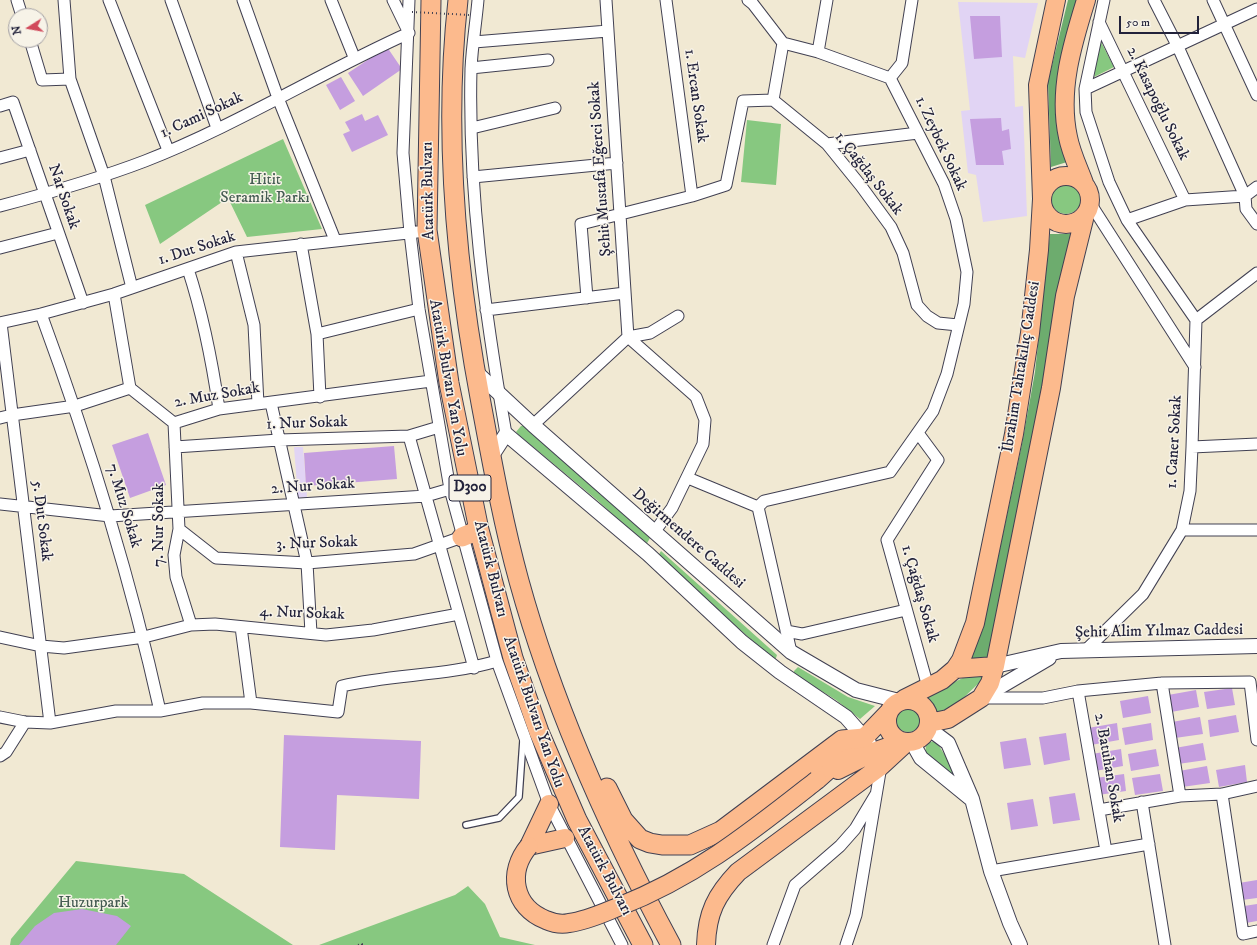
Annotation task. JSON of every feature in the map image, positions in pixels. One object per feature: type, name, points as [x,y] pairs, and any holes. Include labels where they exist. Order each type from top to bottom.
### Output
[{"type":"highway","name":"Atatürk Bulvarı","points":[[431,0],[418,231],[449,383],[471,534],[539,732],[578,820],[643,945]]},
{"type":"highway","name":"Atatürk Bulvarı","points":[[458,0],[455,29],[452,161],[461,278],[475,370],[491,457],[519,580],[540,649],[613,834],[671,945]]},
{"type":"highway","points":[[577,746],[598,772],[623,820],[640,839],[650,843],[677,846],[700,842],[721,831],[842,740],[874,752]]},
{"type":"main road","name":"İbrahim Tahtakılıç Caddesi","points":[[874,752],[897,705],[942,680],[955,669],[961,660],[974,623],[1014,434],[1030,333],[1039,250],[1042,199],[1038,86],[1056,0]]},
{"type":"main road","points":[[1084,184],[1071,176],[1055,178],[1048,184],[1042,199],[1045,212],[1049,218],[1061,224],[1074,223],[1088,209],[1088,189],[1084,184],[1068,138],[1063,96],[1065,80],[1086,0]]},
{"type":"main road","name":"İbrahim Tahtakılıç Caddesi","points":[[929,726],[948,719],[981,698],[990,683],[995,666],[1051,388],[1065,296],[1088,209]]},
{"type":"main road","points":[[955,669],[995,666]]},
{"type":"main road","points":[[548,804],[529,846],[518,862],[515,885],[519,897],[528,911],[551,922],[570,924],[652,893],[690,873],[742,839],[817,780],[874,752],[907,742],[922,737],[929,726],[929,717],[925,707],[916,700],[897,705],[888,729],[894,737],[907,742]]},
{"type":"main road","points":[[706,945],[708,920],[713,906],[719,894],[738,872],[874,752]]},
{"type":"main road","points":[[529,846],[565,838]]},
{"type":"street","points":[[64,0],[70,79],[104,176],[132,288]]},
{"type":"street","points":[[109,0],[112,12],[168,150]]},
{"type":"street","points":[[170,0],[218,128]]},
{"type":"street","points":[[242,0],[278,98],[335,240]]},
{"type":"street","points":[[331,0],[354,57]]},
{"type":"street","points":[[393,0],[409,33]]},
{"type":"street","name":"Atatürk Bulvarı Yan Yolu","points":[[409,0],[409,33],[403,153],[418,231],[419,309],[450,489],[471,534],[497,661],[548,804],[622,945]]},
{"type":"street","points":[[478,0],[471,68],[473,177],[486,310],[506,434],[648,554],[742,642],[780,672],[846,717],[874,752],[876,794],[856,915],[846,945]]},
{"type":"street","name":"Şehit Mustafa Eğerci Sokak","points":[[606,0],[628,337]]},
{"type":"street","name":"1. Ercan Sokak","points":[[666,0],[692,196]]},
{"type":"street","points":[[818,52],[826,0]]},
{"type":"street","points":[[752,1],[783,43],[818,52],[890,78],[902,63],[912,0]]},
{"type":"street","points":[[1104,0],[1086,89],[1086,112],[1109,182],[1127,220],[1196,320],[1257,273]]},
{"type":"street","points":[[1154,0],[1178,46],[1245,196],[1246,209],[1257,224]]},
{"type":"street","points":[[1213,0],[1257,95]]},
{"type":"street","points":[[1086,89],[1257,9]]},
{"type":"street","name":"2. Kasapoğlu Sokak","points":[[1099,22],[1185,200]]},
{"type":"street","points":[[474,42],[608,31]]},
{"type":"street","name":"1. Cami Sokak","points":[[0,206],[104,176],[146,161],[218,128],[278,98],[354,57],[409,33]]},
{"type":"street","points":[[587,298],[581,224],[620,216],[726,185],[742,101],[773,100],[783,43]]},
{"type":"street","points":[[32,48],[42,80],[70,79]]},
{"type":"street","points":[[471,68],[548,60]]},
{"type":"street","name":"1. Zeybek Sokak","points":[[758,507],[764,501],[890,472],[933,411],[947,374],[964,304],[966,272],[956,219],[944,184],[890,78]]},
{"type":"street","name":"1. Çağdaş Sokak","points":[[773,100],[827,144],[891,226],[902,253],[917,305],[927,316],[938,323],[958,326]]},
{"type":"street","name":"Nar Sokak","points":[[0,106],[13,102],[83,303]]},
{"type":"street","points":[[472,128],[555,108]]},
{"type":"street","points":[[827,144],[918,133]]},
{"type":"street","points":[[0,158],[30,150]]},
{"type":"street","points":[[473,177],[617,163]]},
{"type":"street","points":[[1127,220],[1185,200],[1245,196],[1257,187]]},
{"type":"street","points":[[1088,209],[1195,367]]},
{"type":"street","name":"1. Dut Sokak","points":[[0,323],[41,314],[114,294],[236,252],[418,231]]},
{"type":"street","points":[[0,248],[58,233]]},
{"type":"street","points":[[301,244],[317,334],[320,397]]},
{"type":"street","points":[[236,252],[254,325],[258,404]]},
{"type":"street","points":[[188,269],[200,308],[212,365],[219,409]]},
{"type":"street","points":[[486,310],[625,293]]},
{"type":"street","points":[[0,418],[75,406],[130,388],[114,294]]},
{"type":"street","points":[[317,334],[419,309]]},
{"type":"street","name":"7. Muz Sokak","points":[[41,314],[75,406],[110,516],[144,637],[160,711]]},
{"type":"street","points":[[533,425],[628,337],[650,333],[678,316]]},
{"type":"street","name":"1. Caner Sokak","points":[[1086,650],[1143,594],[1182,530],[1190,491],[1196,320]]},
{"type":"street","name":"5. Dut Sokak","points":[[0,323],[50,723]]},
{"type":"street","points":[[628,337],[696,397],[705,420],[703,444],[688,478],[648,554]]},
{"type":"street","name":"Değirmendere Caddesi","points":[[475,370],[533,425],[791,652],[856,690],[897,705]]},
{"type":"street","name":"2. Muz Sokak","points":[[130,388],[174,423],[219,409],[320,397],[431,381]]},
{"type":"street","points":[[271,403],[307,563],[311,633]]},
{"type":"street","name":"7. Nur Sokak","points":[[174,423],[179,529],[174,554],[176,577],[191,625]]},
{"type":"street","name":"1. Nur Sokak","points":[[175,447],[279,440],[410,436],[440,427]]},
{"type":"street","name":"1. Çağdaş Sokak","points":[[918,433],[938,460],[887,540],[928,687]]},
{"type":"street","points":[[491,457],[506,434]]},
{"type":"street","points":[[410,436],[474,668]]},
{"type":"street","points":[[1192,447],[1257,444]]},
{"type":"street","points":[[688,478],[758,507],[791,652],[780,672]]},
{"type":"street","name":"2. Nur Sokak","points":[[0,504],[110,516],[177,510],[293,505],[426,496],[450,489]]},
{"type":"street","name":"3. Nur Sokak","points":[[179,529],[216,558],[307,563],[414,554],[471,534]]},
{"type":"street","points":[[1182,530],[1257,530]]},
{"type":"street","points":[[786,631],[802,634],[906,610]]},
{"type":"street","name":"4. Nur Sokak","points":[[0,637],[41,646],[64,648],[144,637],[191,625],[215,624],[326,635],[373,630],[459,614]]},
{"type":"street","points":[[241,627],[251,703]]},
{"type":"street","name":"Şehit Alim Yılmaz Caddesi","points":[[995,666],[1061,651],[1257,646]]},
{"type":"street","points":[[981,698],[1061,651]]},
{"type":"street","points":[[0,717],[25,722],[50,723],[116,711],[160,711],[203,703],[251,703],[338,712],[342,686],[369,680],[474,668],[497,661]]},
{"type":"street","points":[[981,698],[1043,698],[1078,691],[1162,683],[1250,682],[1257,740]]},
{"type":"street","points":[[1162,683],[1180,796]]},
{"type":"street","name":"2. Batuhan Sokak","points":[[1078,691],[1106,851]]},
{"type":"street","points":[[0,756],[6,752],[25,722]]},
{"type":"street","points":[[929,726],[948,743],[972,799],[991,871],[1010,923],[1020,945]]},
{"type":"street","points":[[907,742],[921,758],[972,799]]},
{"type":"street","points":[[1099,810],[1180,796],[1222,794],[1257,786]]},
{"type":"street","points":[[773,945],[795,885],[840,846],[854,828],[876,794]]},
{"type":"street","points":[[1222,794],[1243,934],[1257,932]]},
{"type":"street","points":[[1142,802],[1165,945]]},
{"type":"street","points":[[991,871],[1149,844]]},
{"type":"lane","points":[[466,824],[499,818],[519,797],[524,736]]},
{"type":"path","points":[[412,12],[470,15]]},
{"type":"path","points":[[358,945],[362,945]]},
{"type":"shaded area","points":[[958,2],[1038,3],[1025,58],[1013,56],[1015,107],[1023,106],[1027,216],[983,222],[976,175],[968,173],[961,111],[970,110]]},
{"type":"shaded area","points":[[294,447],[303,447],[307,497],[298,498]]},
{"type":"green space","points":[[1068,0],[1077,0],[1067,162],[1051,167],[1048,82]]},
{"type":"green space","points":[[1100,40],[1114,67],[1094,77]]},
{"type":"green space","points":[[747,120],[781,124],[776,185],[741,182]]},
{"type":"green space","name":"Hitit Seramik Parkı","points":[[283,139],[322,229],[247,237],[228,198],[160,244],[145,205]]},
{"type":"green space","points":[[1066,184],[1076,189],[1081,199],[1076,209],[1066,214],[1056,209],[1051,199],[1056,189]]},
{"type":"green space","points":[[1050,234],[1071,234],[1056,296],[1044,383],[989,660],[968,663],[983,629],[1022,444],[1035,372]]},
{"type":"green space","points":[[521,426],[525,426],[650,538],[646,545],[597,500],[520,436],[516,432]]},
{"type":"green space","points":[[661,551],[777,655],[775,661],[658,556]]},
{"type":"green space","points":[[798,667],[848,697],[875,706],[860,719],[836,700],[794,674],[794,671]]},
{"type":"green space","points":[[973,673],[983,674],[983,679],[953,708],[939,715],[924,697]]},
{"type":"green space","points":[[908,708],[916,712],[920,720],[916,728],[908,732],[900,728],[896,720],[900,712]]},
{"type":"green space","points":[[936,741],[961,781],[925,754],[926,746],[930,742]]},
{"type":"green space","name":"Huzurpark","points":[[76,861],[184,874],[293,945],[10,945],[11,939]]},
{"type":"green space","points":[[468,886],[485,904],[500,937],[535,945],[319,945],[455,895]]},
{"type":"building","points":[[970,16],[1000,16],[1002,57],[974,59]]},
{"type":"building","points":[[387,47],[402,69],[363,96],[348,73]]},
{"type":"building","points":[[341,77],[355,101],[340,110],[326,85]]},
{"type":"building","points":[[362,114],[365,121],[378,115],[388,135],[352,152],[343,134],[350,131],[345,122]]},
{"type":"building","points":[[1001,118],[1002,131],[1009,129],[1011,149],[1002,151],[1004,165],[976,165],[970,119]]},
{"type":"building","points":[[148,433],[166,485],[130,498],[112,445]]},
{"type":"building","points":[[394,446],[397,479],[306,486],[304,453]]},
{"type":"building","points":[[1232,688],[1235,705],[1207,709],[1204,692]]},
{"type":"building","points":[[1196,690],[1199,707],[1171,712],[1168,695]]},
{"type":"building","points":[[1148,696],[1151,713],[1123,718],[1120,701]]},
{"type":"building","points":[[1236,715],[1239,732],[1210,737],[1208,720]]},
{"type":"building","points":[[1200,717],[1203,734],[1175,738],[1172,722]]},
{"type":"building","points":[[1117,723],[1119,740],[1091,745],[1088,728]]},
{"type":"building","points":[[1151,723],[1153,740],[1125,745],[1122,728]]},
{"type":"building","points":[[1066,733],[1070,760],[1044,765],[1039,737]]},
{"type":"building","points":[[284,735],[421,741],[419,799],[337,795],[335,850],[280,847]]},
{"type":"building","points":[[1026,738],[1031,765],[1004,769],[1000,742]]},
{"type":"building","points":[[1203,743],[1206,760],[1178,764],[1175,748]]},
{"type":"building","points":[[1121,749],[1123,766],[1095,771],[1092,754]]},
{"type":"building","points":[[1156,749],[1159,766],[1131,771],[1128,754]]},
{"type":"building","points":[[1245,765],[1247,782],[1219,787],[1216,770]]},
{"type":"building","points":[[1207,766],[1210,783],[1182,787],[1179,771]]},
{"type":"building","points":[[1124,774],[1126,791],[1098,795],[1096,778]]},
{"type":"building","points":[[1160,774],[1163,791],[1135,795],[1132,778]]},
{"type":"building","points":[[1075,793],[1080,820],[1053,824],[1049,797]]},
{"type":"building","points":[[1033,799],[1038,826],[1011,830],[1007,803]]},
{"type":"building","points":[[1257,880],[1257,898],[1242,900],[1239,883]]},
{"type":"building","points":[[1257,904],[1257,921],[1246,923],[1244,906]]},
{"type":"building","points":[[82,909],[117,916],[131,926],[116,945],[19,945],[35,926],[54,913]]}]
